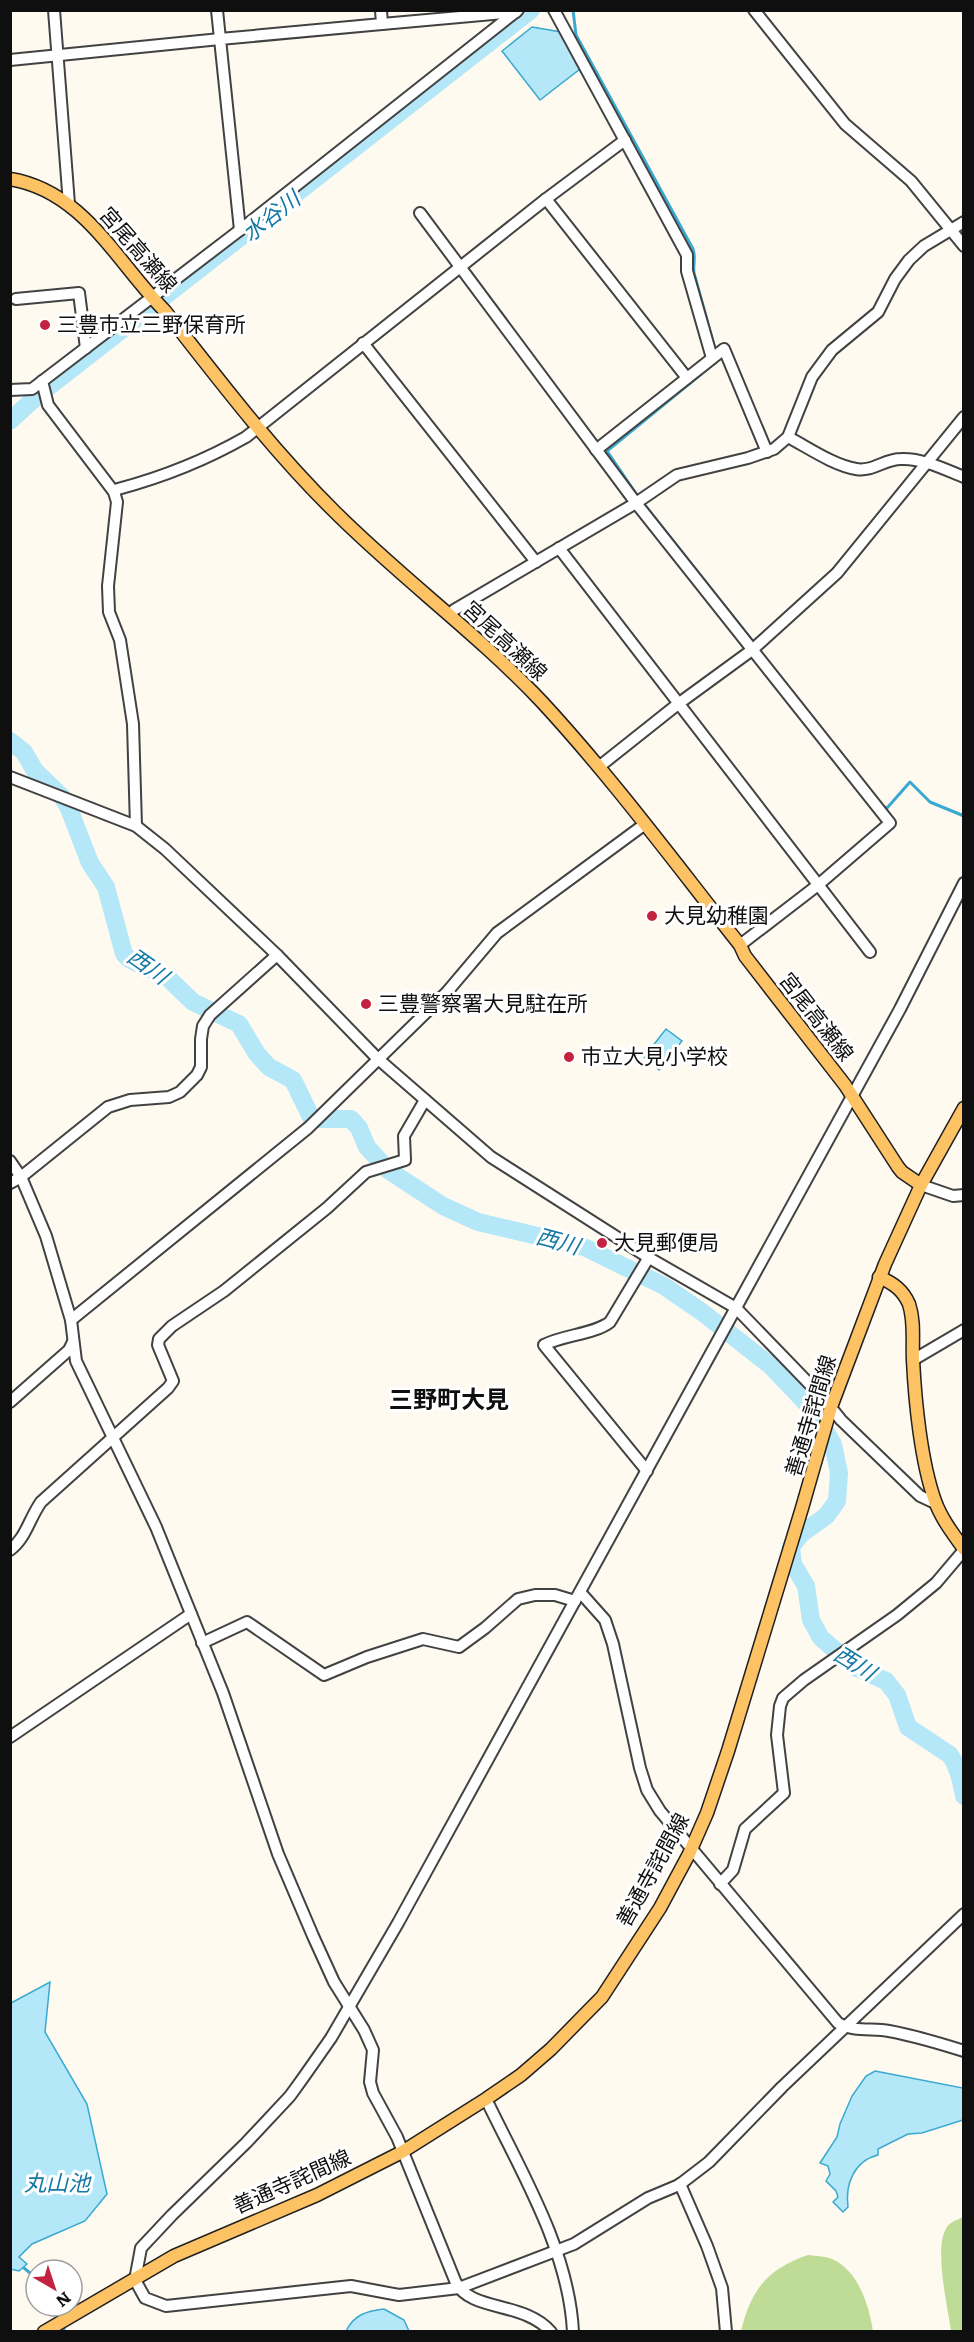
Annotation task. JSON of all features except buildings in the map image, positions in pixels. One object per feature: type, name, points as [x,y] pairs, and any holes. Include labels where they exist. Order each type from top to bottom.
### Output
[{"type":"main road","name":"宮尾高瀬線","points":[[10,178],[33,184],[69,204],[98,230],[257,428],[335,513],[520,680],[600,766],[740,945],[745,956],[852,1096],[898,1167],[921,1185]]},
{"type":"main road","name":"善通寺詫間線","points":[[44,2331],[174,2256],[317,2195],[402,2152],[521,2075],[551,2049],[602,1997],[660,1908],[691,1850],[707,1813],[812,1476],[831,1407],[879,1277],[921,1185],[963,1108]]},
{"type":"main road","points":[[879,1277],[894,1284],[909,1304],[926,1470],[935,1503],[963,1550]]},
{"type":"street","points":[[54,10],[69,204]]},
{"type":"street","points":[[217,10],[240,230]]},
{"type":"street","points":[[381,10],[382,24]]},
{"type":"street","points":[[554,10],[687,255],[687,271],[712,358]]},
{"type":"street","points":[[754,10],[845,124],[911,181],[963,246]]},
{"type":"street","points":[[10,60],[517,11]]},
{"type":"street","points":[[10,390],[32,389],[42,382],[240,230],[517,11]]},
{"type":"street","points":[[114,492],[162,477],[212,456],[246,437],[460,266],[625,140]]},
{"type":"street","points":[[546,199],[687,378]]},
{"type":"street","points":[[420,213],[636,503],[890,822],[818,885],[740,945]]},
{"type":"street","points":[[454,610],[636,503],[676,475],[774,449],[788,437],[812,377],[832,350],[878,312],[895,279],[909,260],[924,246],[963,222]]},
{"type":"street","points":[[16,299],[79,293],[86,348]]},
{"type":"street","points":[[363,343],[536,562]]},
{"type":"street","points":[[596,450],[724,349],[766,452]]},
{"type":"street","points":[[42,382],[48,405],[114,492],[117,502],[108,586],[109,612],[120,640],[133,724],[136,826]]},
{"type":"street","points":[[600,766],[678,704],[752,650],[837,573],[928,464],[963,417]]},
{"type":"street","points":[[788,437],[829,459],[855,469],[870,470],[900,459],[928,464],[963,477]]},
{"type":"street","points":[[559,548],[870,952]]},
{"type":"street","points":[[10,777],[136,826],[165,849],[277,955],[377,1058],[491,1157],[649,1257],[736,1308],[841,1420],[920,1496],[935,1503]]},
{"type":"street","points":[[71,1320],[308,1128],[447,992],[497,933],[645,825]]},
{"type":"street","points":[[963,884],[900,1009],[578,1597],[349,2008],[290,2096],[141,2248],[135,2280],[145,2298],[166,2306],[351,2286],[399,2295],[459,2288],[574,2244],[648,2198],[680,2184],[709,2162],[782,2087],[963,1914]]},
{"type":"street","points":[[10,1183],[21,1177],[108,1107],[130,1100],[169,1097],[180,1092],[197,1075],[201,1067],[203,1026],[210,1015],[277,955]]},
{"type":"street","points":[[10,1550],[21,1542],[33,1513],[41,1502],[173,1381],[159,1353],[159,1339],[172,1326],[224,1291],[327,1208],[366,1172],[405,1160],[404,1136],[425,1100]]},
{"type":"street","points":[[10,1161],[21,1177],[46,1236],[71,1320],[75,1361],[156,1527],[223,1693],[278,1854],[334,1982],[364,2030],[373,2050],[370,2082],[373,2093],[397,2137],[459,2288],[480,2302],[529,2315],[551,2331]]},
{"type":"street","points":[[921,1185],[953,1196],[963,1195]]},
{"type":"street","points":[[647,1471],[544,1345],[568,1335],[603,1328],[610,1322],[649,1257]]},
{"type":"street","points":[[913,1360],[963,1330]]},
{"type":"street","points":[[10,1402],[69,1350],[73,1342]]},
{"type":"street","points":[[720,1884],[733,1870],[745,1829],[783,1793],[777,1735],[783,1698],[804,1680],[897,1615],[936,1583],[963,1550]]},
{"type":"street","points":[[202,1643],[247,1622],[324,1675],[367,1657],[423,1639],[459,1647],[486,1628],[518,1599],[535,1595],[578,1597],[605,1620],[613,1644],[640,1768],[647,1790],[660,1811],[691,1850],[838,2023],[845,2027],[886,2030],[931,2040],[963,2052]]},
{"type":"street","points":[[10,1737],[191,1614]]},
{"type":"street","points":[[486,2099],[557,2250],[568,2288],[573,2331]]},
{"type":"street","points":[[680,2184],[707,2246],[722,2288],[726,2331]]},
{"type":"green space","points":[[963,2217],[963,2331],[951,2331],[941,2248],[947,2227]]},
{"type":"green space","points":[[808,2255],[832,2259],[849,2271],[861,2289],[869,2310],[873,2331],[741,2331],[750,2304],[763,2283],[782,2267]]},
{"type":"water","points":[[532,27],[561,32],[580,69],[540,100],[502,51]]},
{"type":"water","points":[[666,1029],[682,1041],[659,1070],[644,1057]]},
{"type":"water","name":"丸山池","points":[[50,1982],[45,2032],[87,2104],[107,2194],[85,2221],[32,2244],[19,2257],[24,2261],[24,2267],[19,2271],[10,2269],[11,2003]]},
{"type":"water","points":[[875,2071],[963,2088],[963,2120],[922,2133],[908,2134],[878,2149],[878,2155],[863,2162],[853,2175],[848,2190],[848,2207],[843,2212],[833,2202],[838,2197],[836,2191],[826,2181],[830,2174],[828,2166],[820,2163],[837,2137],[852,2096],[866,2076]]},
{"type":"water","points":[[384,2309],[404,2320],[409,2331],[346,2331],[361,2315]]},
{"type":"waterway","name":"水谷川","points":[[10,421],[37,396],[531,10]]},
{"type":"waterway","points":[[573,10],[576,35],[693,249],[694,273],[715,349]]},
{"type":"waterway","points":[[637,495],[607,451],[716,362]]},
{"type":"waterway","points":[[644,504],[754,643]]},
{"type":"waterway","name":"西川","points":[[10,741],[24,752],[35,771],[62,797],[68,806],[90,863],[106,887],[124,954],[129,959],[167,977],[193,1002],[239,1024],[257,1054],[269,1067],[293,1080],[312,1119],[351,1119],[359,1128],[367,1147],[388,1170],[443,1206],[478,1222],[584,1247],[664,1286],[702,1312],[771,1366],[811,1408],[833,1444],[839,1473],[837,1501],[826,1516],[801,1534],[791,1547],[793,1564],[806,1586],[811,1620],[821,1638],[855,1667],[886,1681],[897,1695],[908,1727],[950,1755],[958,1770],[964,1796]]},
{"type":"waterway","points":[[881,806],[887,808],[910,782],[930,802],[964,816]]},
{"type":"place","name":"三豊市立三野保育所","points":[[45,325]]},
{"type":"place","name":"大見幼稚園","points":[[652,916]]},
{"type":"place","name":"三豊警察署大見駐在所","points":[[366,1004]]},
{"type":"place","name":"市立大見小学校","points":[[569,1057]]},
{"type":"place","name":"大見郵便局","points":[[602,1243]]},
{"type":"district","name":"三野町大見","points":[[449,1400]]}]
